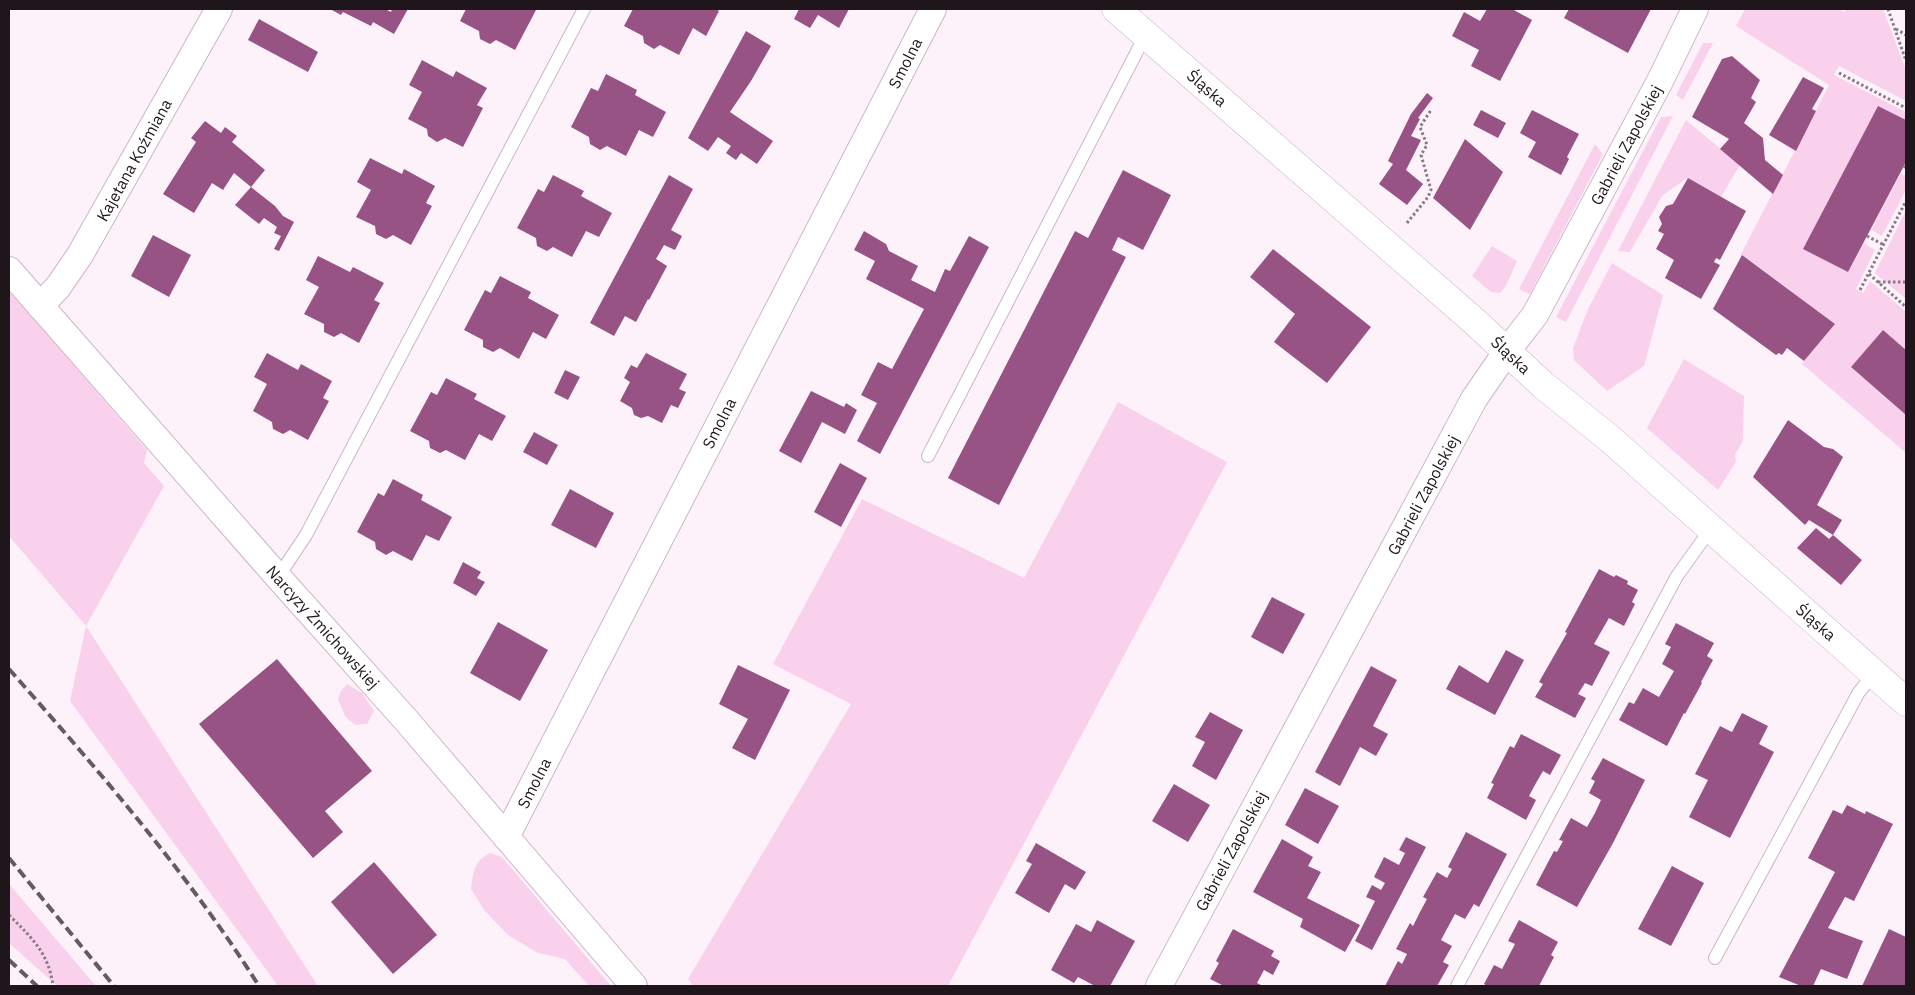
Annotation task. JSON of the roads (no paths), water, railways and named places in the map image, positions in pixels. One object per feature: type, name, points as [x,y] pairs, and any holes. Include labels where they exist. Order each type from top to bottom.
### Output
[{"type":"street","name":"Kajetana Koźmiana","points":[[40,306],[58,288],[80,255],[219,9]]},
{"type":"street","name":"Smolna","points":[[506,838],[933,9]]},
{"type":"street","name":"Śląska","points":[[1116,9],[1507,351],[1543,385],[1609,438],[1710,530],[1906,702]]},
{"type":"street","name":"Gabrieli Zapolskiej","points":[[1159,986],[1474,399],[1507,351],[1535,315],[1655,89],[1695,9]]},
{"type":"street","name":"Narcyzy Żmichowskiej","points":[[9,270],[406,720],[634,986]]},
{"type":"lane","points":[[278,577],[306,535],[584,9]]},
{"type":"lane","points":[[928,456],[1146,34]]},
{"type":"lane","points":[[1458,986],[1677,576],[1710,530]]},
{"type":"lane","points":[[1715,958],[1859,692],[1874,674]]},
{"type":"railway","points":[[9,669],[172,862],[259,986]]},
{"type":"railway","points":[[9,858],[114,986]]},
{"type":"railway","points":[[9,960],[37,986]]}]
